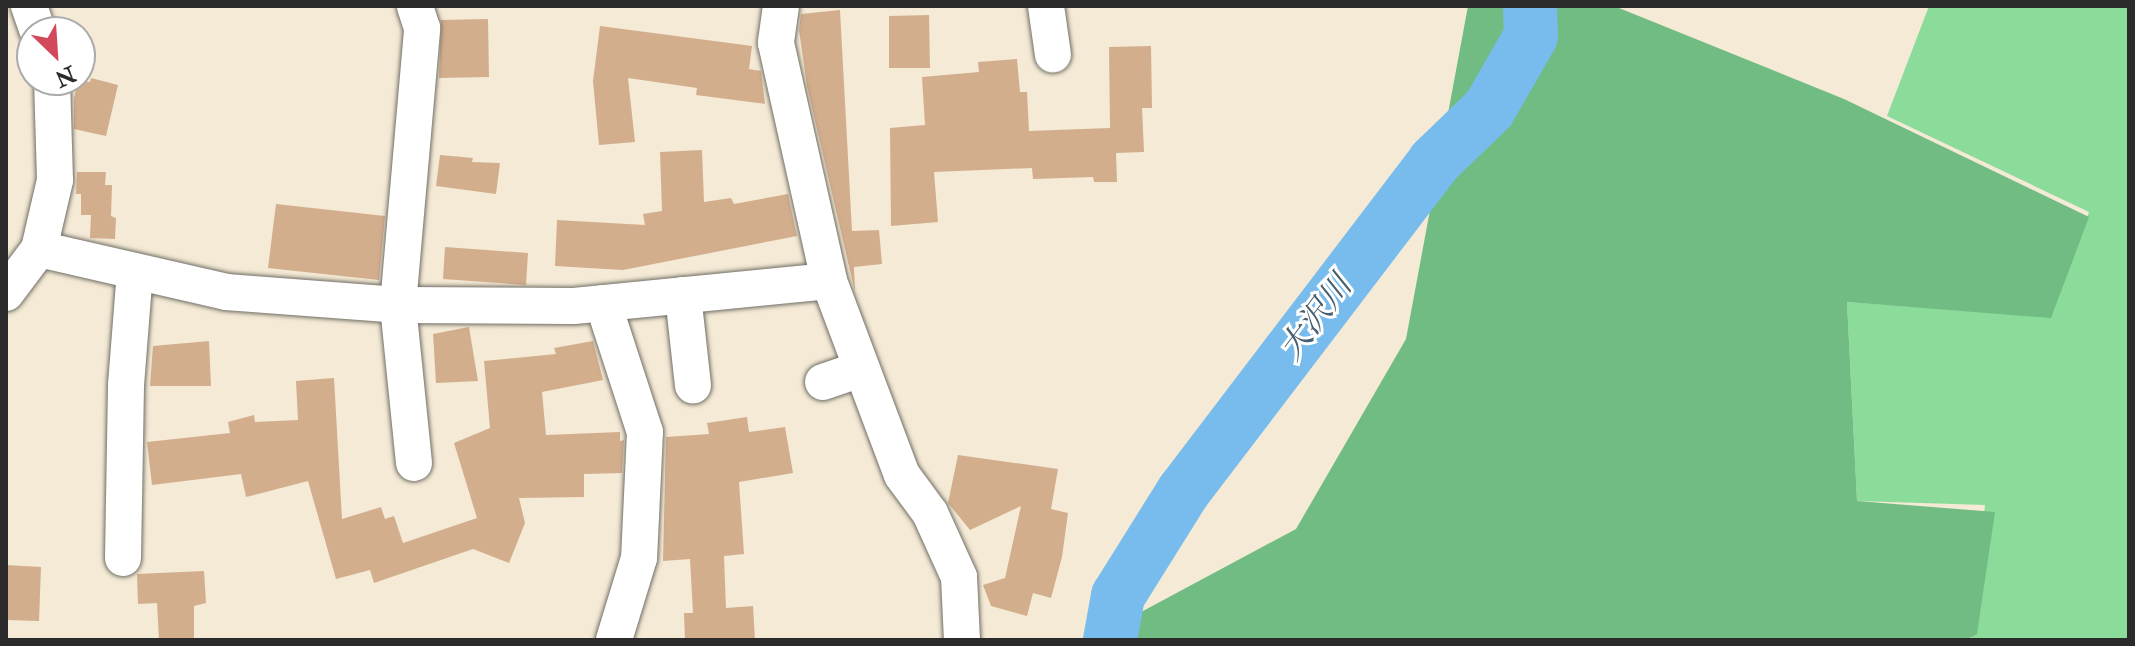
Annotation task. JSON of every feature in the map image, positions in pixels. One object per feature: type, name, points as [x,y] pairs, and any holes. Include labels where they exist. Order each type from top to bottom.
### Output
[{"type":"street","points":[[414,463],[398,305],[422,28],[415,6]]},
{"type":"street","points":[[781,6],[776,43],[829,281],[902,475],[930,513],[959,577],[962,640]]},
{"type":"street","points":[[1046,6],[1053,55]]},
{"type":"street","points":[[6,293],[39,249],[55,180],[52,96]]},
{"type":"street","points":[[39,249],[226,292],[398,305],[603,303],[829,281]]},
{"type":"street","points":[[123,558],[126,385],[135,271]]},
{"type":"street","points":[[683,295],[693,385]]},
{"type":"street","points":[[603,303],[645,432],[639,558],[614,640]]},
{"type":"street","points":[[823,382],[861,369]]},
{"type":"green space","points":[[1468,6],[1614,6],[1844,99],[2089,217],[2051,318],[1847,302],[1857,501],[1995,512],[1977,634],[1966,640],[1089,640],[1296,529],[1406,339]]},
{"type":"green space","points":[[1929,6],[2129,6],[2129,640],[1971,640],[1985,505],[1857,501],[1847,302],[2051,317],[2089,212],[1887,116]]},
{"type":"building","points":[[840,10],[852,231],[879,230],[882,264],[854,267],[855,292],[807,86],[799,30],[801,14]]},
{"type":"building","points":[[929,15],[930,68],[889,68],[889,16]]},
{"type":"building","points":[[488,19],[489,77],[439,78],[441,20]]},
{"type":"building","points":[[600,26],[752,46],[749,69],[761,71],[765,104],[696,95],[697,88],[628,78],[635,142],[599,145],[593,81]]},
{"type":"building","points":[[1151,46],[1152,108],[1142,108],[1144,152],[1116,153],[1117,182],[1094,182],[1093,177],[1033,179],[1032,168],[934,172],[938,222],[891,226],[890,128],[925,125],[922,77],[979,72],[978,62],[1017,59],[1020,92],[1027,92],[1029,131],[1110,128],[1109,47]]},
{"type":"building","points":[[96,79],[118,85],[106,136],[74,129],[75,96],[96,96]]},
{"type":"building","points":[[702,150],[704,202],[731,198],[734,204],[788,194],[797,236],[623,270],[555,266],[557,220],[645,225],[643,214],[662,211],[660,152]]},
{"type":"building","points":[[440,155],[473,158],[472,162],[500,163],[496,194],[436,186]]},
{"type":"building","points":[[77,172],[106,172],[105,185],[112,185],[111,216],[116,218],[115,239],[90,238],[91,215],[81,215],[81,194],[76,194]]},
{"type":"building","points":[[276,204],[385,216],[379,280],[268,268]]},
{"type":"building","points":[[445,247],[528,253],[526,285],[443,279]]},
{"type":"building","points":[[469,327],[478,381],[436,383],[433,334]]},
{"type":"building","points":[[209,341],[211,386],[150,386],[153,346]]},
{"type":"building","points":[[593,341],[603,380],[542,392],[546,435],[620,432],[620,441],[624,440],[622,473],[584,474],[584,497],[519,498],[525,523],[509,563],[473,549],[374,583],[370,570],[336,579],[308,481],[246,497],[241,474],[152,485],[147,442],[230,433],[228,422],[254,415],[255,422],[298,420],[296,381],[334,378],[342,519],[381,507],[385,519],[394,516],[403,543],[477,518],[454,443],[490,428],[484,361],[556,354],[554,348]]},
{"type":"building","points":[[747,417],[749,432],[785,427],[793,473],[739,482],[744,554],[724,556],[726,608],[753,606],[755,640],[685,640],[684,613],[693,613],[690,559],[663,561],[666,437],[709,434],[707,423]]},
{"type":"building","points":[[958,455],[1058,469],[1051,509],[1068,513],[1062,557],[1051,598],[1033,593],[1027,616],[991,606],[983,585],[1005,578],[1021,506],[970,530],[948,503]]},
{"type":"building","points":[[6,565],[41,567],[39,621],[6,620]]},
{"type":"building","points":[[204,571],[206,603],[194,606],[194,640],[159,640],[157,603],[138,604],[137,574]]},
{"type":"waterway","name":"大沢川","points":[[1110,640],[1118,596],[1183,492],[1434,162],[1489,109],[1531,36],[1530,6]]}]
